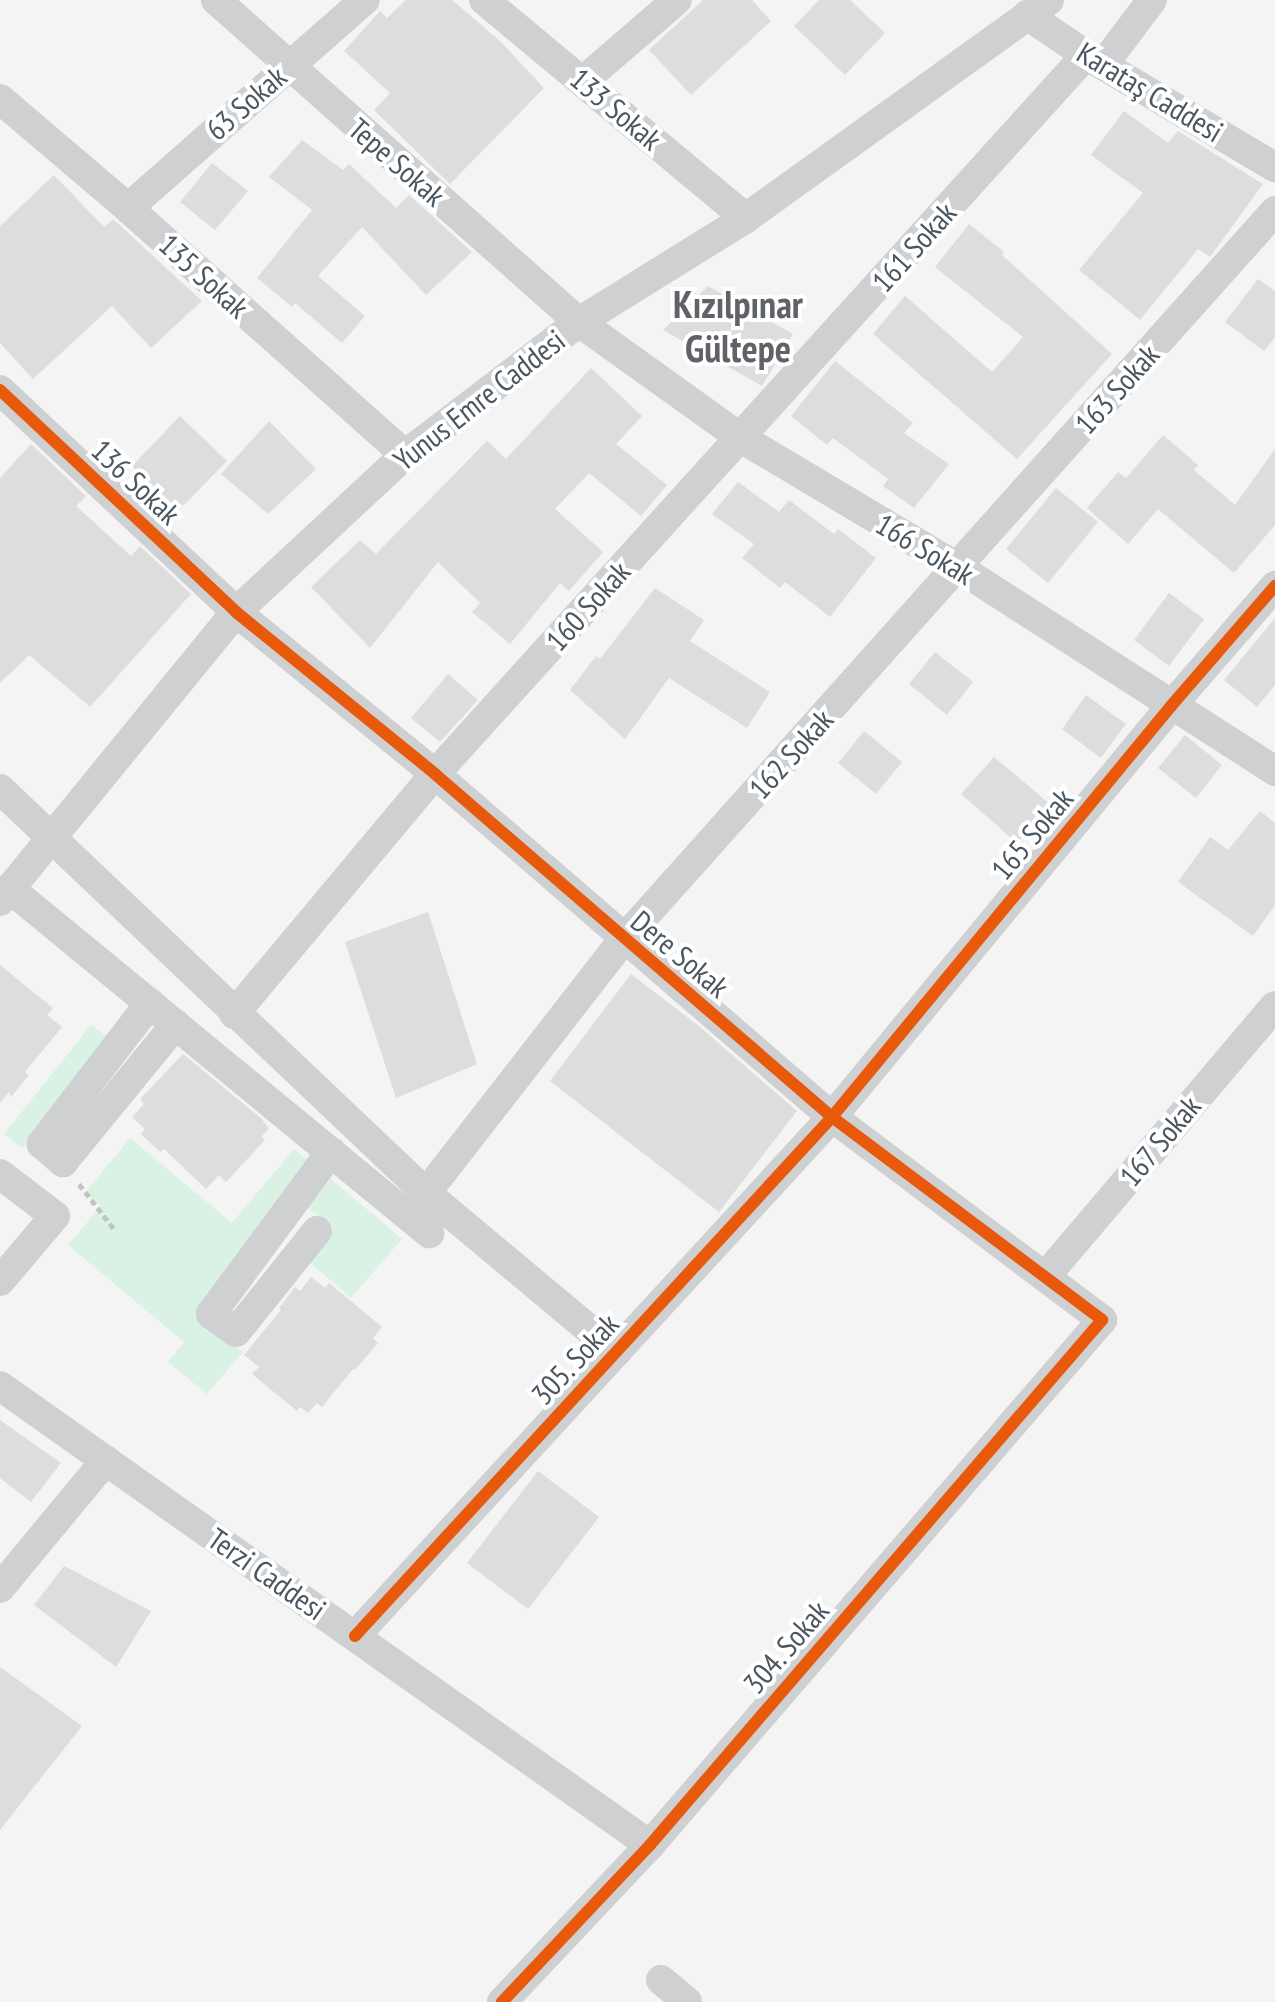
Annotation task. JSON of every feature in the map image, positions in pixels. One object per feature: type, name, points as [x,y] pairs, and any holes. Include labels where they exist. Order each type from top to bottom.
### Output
[{"type":"street","name":"Tepe Sokak","points":[[216,0],[579,322]]},
{"type":"street","name":"63 Sokak","points":[[128,208],[365,0]]},
{"type":"street","name":"133 Sokak","points":[[484,0],[746,218]]},
{"type":"street","points":[[583,81],[677,0]]},
{"type":"street","name":"161 Sokak","points":[[741,438],[1152,0]]},
{"type":"street","name":"Karataş Caddesi","points":[[1038,8],[1094,60],[1275,167]]},
{"type":"street","name":"Yunus Emre Caddesi","points":[[5,894],[236,612],[405,455],[579,322],[746,218],[1038,8]]},
{"type":"street","name":"135 Sokak","points":[[0,99],[128,208],[405,455]]},
{"type":"street","name":"163 Sokak","points":[[959,568],[1275,211]]},
{"type":"street","name":"166 Sokak","points":[[579,322],[741,438],[959,568],[1275,771]]},
{"type":"street","name":"136 Sokak","points":[[0,390],[236,612]]},
{"type":"street","name":"160 Sokak","points":[[234,1014],[435,774],[741,438]]},
{"type":"street","name":"162 Sokak","points":[[426,1193],[623,940],[959,568]]},
{"type":"street","name":"165 Sokak","points":[[832,1117],[1171,706],[1275,586]]},
{"type":"street","name":"Dere Sokak","points":[[236,612],[435,774],[623,940],[832,1117],[1102,1320]]},
{"type":"street","points":[[0,789],[426,1193],[616,1352]]},
{"type":"street","points":[[5,894],[150,1003],[429,1233]]},
{"type":"street","points":[[150,1003],[42,1144],[63,1162],[176,1024]]},
{"type":"street","name":"167 Sokak","points":[[1045,1277],[1275,1006]]},
{"type":"street","name":"305. Sokak","points":[[355,1636],[832,1117]]},
{"type":"street","points":[[317,1231],[236,1332],[211,1314],[331,1152]]},
{"type":"street","points":[[0,1174],[55,1216],[0,1281]]},
{"type":"street","name":"304. Sokak","points":[[502,2002],[650,1845],[1102,1320]]},
{"type":"street","name":"Terzi Caddesi","points":[[0,1386],[650,1845]]},
{"type":"street","points":[[0,1588],[106,1460]]},
{"type":"street","points":[[661,1980],[687,2002]]},
{"type":"path","points":[[63,1162],[115,1230]]},
{"type":"green space","points":[[91,1025],[110,1039],[23,1148],[4,1134]]},
{"type":"green space","points":[[130,1138],[232,1223],[294,1149],[314,1166],[197,1314],[243,1352],[207,1394],[168,1362],[184,1342],[68,1245],[101,1206],[85,1193]]},
{"type":"green space","points":[[331,1179],[402,1239],[351,1298],[308,1261],[334,1229],[307,1207]]},
{"type":"building","points":[[406,0],[452,0],[499,40],[544,88],[450,184],[374,110],[390,93],[344,51],[380,11],[387,18]]},
{"type":"building","points":[[703,0],[752,0],[771,21],[691,95],[649,50]]},
{"type":"building","points":[[819,0],[850,0],[885,33],[845,75],[794,26]]},
{"type":"building","points":[[1124,111],[1168,143],[1178,131],[1263,184],[1210,257],[1198,249],[1140,320],[1079,270],[1143,193],[1091,155]]},
{"type":"building","points":[[302,140],[343,170],[349,164],[396,208],[409,195],[472,252],[426,295],[362,227],[318,276],[365,316],[342,343],[295,303],[292,307],[257,278],[312,210],[269,177]]},
{"type":"building","points":[[212,163],[248,191],[215,230],[180,202]]},
{"type":"building","points":[[54,175],[104,227],[113,219],[202,301],[151,348],[112,306],[33,379],[0,343],[0,226]]},
{"type":"building","points":[[969,224],[1004,252],[1002,255],[1112,354],[1017,459],[873,334],[905,296],[992,372],[1023,337],[935,267]]},
{"type":"building","points":[[1258,279],[1275,291],[1275,337],[1264,351],[1225,322]]},
{"type":"building","points":[[708,286],[793,334],[762,386],[663,330]]},
{"type":"building","points":[[835,361],[913,423],[904,433],[949,464],[914,508],[883,486],[888,479],[833,438],[827,445],[791,416]]},
{"type":"building","points":[[591,368],[642,416],[616,444],[667,485],[641,516],[589,473],[555,509],[603,552],[569,591],[560,583],[510,644],[472,612],[480,603],[438,562],[370,648],[311,587],[360,540],[376,554],[487,441],[506,459]]},
{"type":"building","points":[[180,416],[227,461],[179,510],[132,466]]},
{"type":"building","points":[[269,421],[316,469],[268,514],[221,474]]},
{"type":"building","points":[[1163,435],[1198,465],[1194,470],[1235,505],[1275,449],[1275,525],[1234,573],[1158,509],[1128,544],[1087,508],[1118,472],[1126,478]]},
{"type":"building","points":[[31,444],[86,496],[76,506],[131,556],[140,546],[191,594],[90,707],[29,655],[0,683],[0,478]]},
{"type":"building","points":[[738,482],[779,512],[789,500],[834,534],[838,529],[876,558],[830,617],[785,582],[780,588],[742,558],[754,544],[712,514]]},
{"type":"building","points":[[1056,488],[1098,522],[1048,583],[1006,549]]},
{"type":"building","points":[[655,588],[704,620],[690,641],[770,692],[747,728],[669,678],[625,739],[570,690],[596,656],[600,659]]},
{"type":"building","points":[[1169,593],[1204,619],[1169,666],[1134,640]]},
{"type":"building","points":[[1275,618],[1275,685],[1257,707],[1224,680]]},
{"type":"building","points":[[935,652],[973,682],[947,715],[909,684]]},
{"type":"building","points":[[448,674],[478,700],[440,742],[411,718]]},
{"type":"building","points":[[1086,695],[1126,724],[1101,758],[1062,729]]},
{"type":"building","points":[[864,731],[902,762],[876,794],[838,763]]},
{"type":"building","points":[[1185,735],[1222,765],[1196,798],[1158,768]]},
{"type":"building","points":[[994,757],[1051,805],[1017,843],[961,794]]},
{"type":"building","points":[[1260,811],[1275,823],[1275,905],[1253,936],[1178,882],[1210,837],[1228,850]]},
{"type":"building","points":[[428,912],[477,1064],[396,1098],[345,942]]},
{"type":"building","points":[[0,965],[53,1008],[47,1015],[62,1027],[25,1072],[29,1075],[11,1097],[9,1092],[0,1103]]},
{"type":"building","points":[[631,974],[700,1027],[797,1111],[719,1212],[550,1081]]},
{"type":"building","points":[[183,1054],[261,1118],[269,1129],[261,1137],[265,1140],[226,1182],[219,1175],[206,1189],[164,1149],[160,1152],[141,1134],[145,1129],[132,1117],[144,1104],[140,1099]]},
{"type":"building","points":[[311,1277],[325,1288],[329,1283],[382,1327],[373,1338],[378,1343],[355,1370],[322,1407],[317,1403],[308,1413],[300,1407],[297,1411],[252,1374],[259,1367],[244,1355],[281,1310],[279,1308],[295,1287],[300,1291]]},
{"type":"building","points":[[0,1420],[61,1463],[31,1502],[0,1478]]},
{"type":"building","points":[[538,1471],[599,1517],[528,1609],[467,1563]]},
{"type":"building","points":[[64,1566],[151,1611],[116,1667],[34,1605]]},
{"type":"building","points":[[0,1667],[82,1726],[0,1830]]},
{"type":"cycle path","points":[[0,390],[236,612],[435,774],[832,1117],[1102,1320],[650,1845],[502,2002]]},
{"type":"cycle path","points":[[355,1636],[832,1117],[1171,706],[1275,586]]},
{"type":"district","name":"Kızılpınar Gültepe","points":[[738,326]]}]
